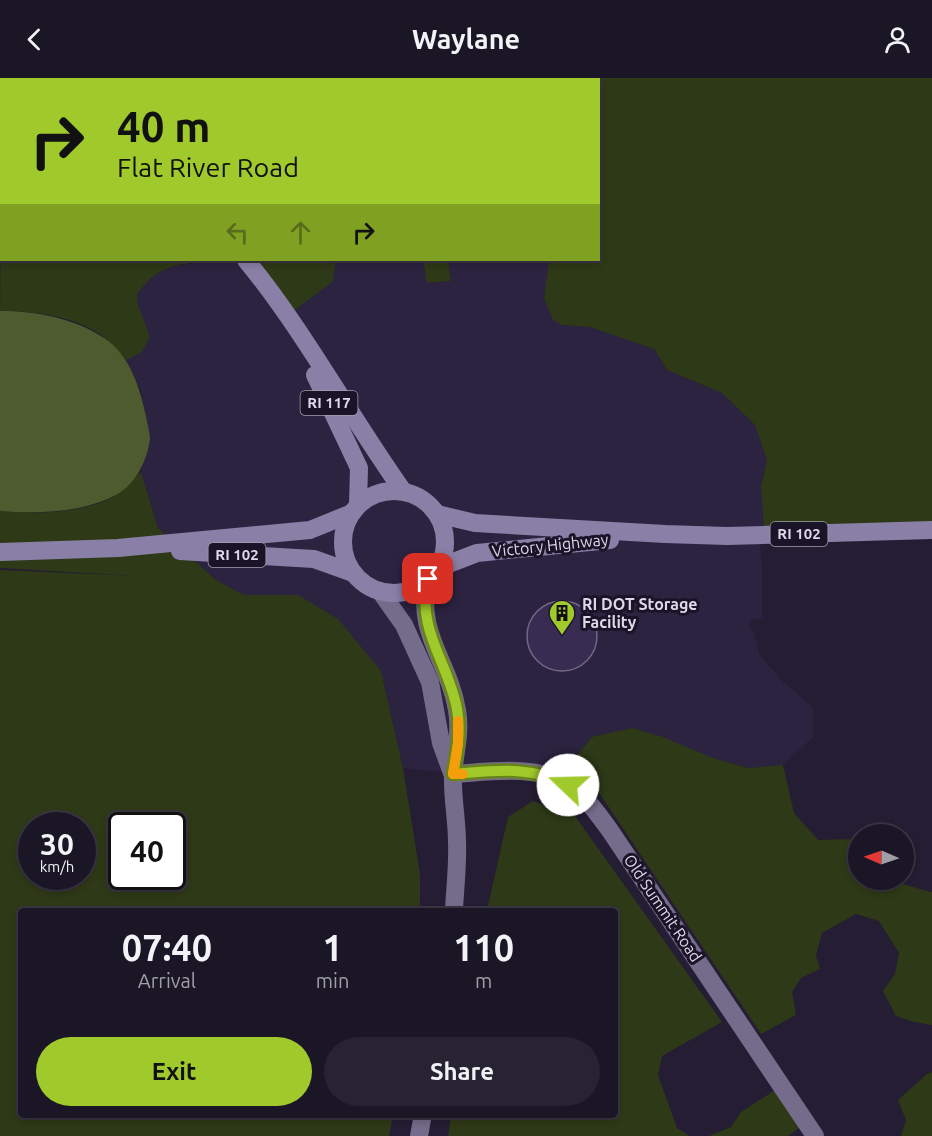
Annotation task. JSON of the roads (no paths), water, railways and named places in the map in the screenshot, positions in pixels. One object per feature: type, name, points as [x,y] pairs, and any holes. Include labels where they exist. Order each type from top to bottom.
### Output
[{"type":"main road","name":"RI 117","points":[[247,261],[283,306],[359,468],[355,509]]},
{"type":"main road","points":[[283,306],[379,458],[403,491]]},
{"type":"main road","points":[[433,573],[414,589],[397,593],[380,591],[365,584],[353,573],[346,559],[343,543],[345,527],[355,509],[379,492],[403,491],[422,499],[437,514],[444,532],[444,550],[424,596],[429,633],[457,710],[458,743],[453,774],[458,843],[454,908]]},
{"type":"main road","name":"RI 102","points":[[0,552],[118,548],[310,530],[355,509]]},
{"type":"main road","name":"Victory Highway","points":[[437,514],[475,523],[665,534],[727,536],[932,530]]},
{"type":"main road","name":"Victory Highway","points":[[433,573],[477,553],[665,534]]},
{"type":"main road","name":"RI 102","points":[[118,548],[314,559],[353,573]]},
{"type":"main road","points":[[380,591],[404,626],[430,682],[441,743],[453,774]]},
{"type":"main road","name":"Old Summit Road","points":[[453,774],[493,771],[535,773],[559,780],[579,793],[611,832],[815,1136]]},
{"type":"main road","points":[[419,1136],[422,1118]]},
{"type":"place","name":"RI DOT Storage Facility","points":[[562,636]]}]
